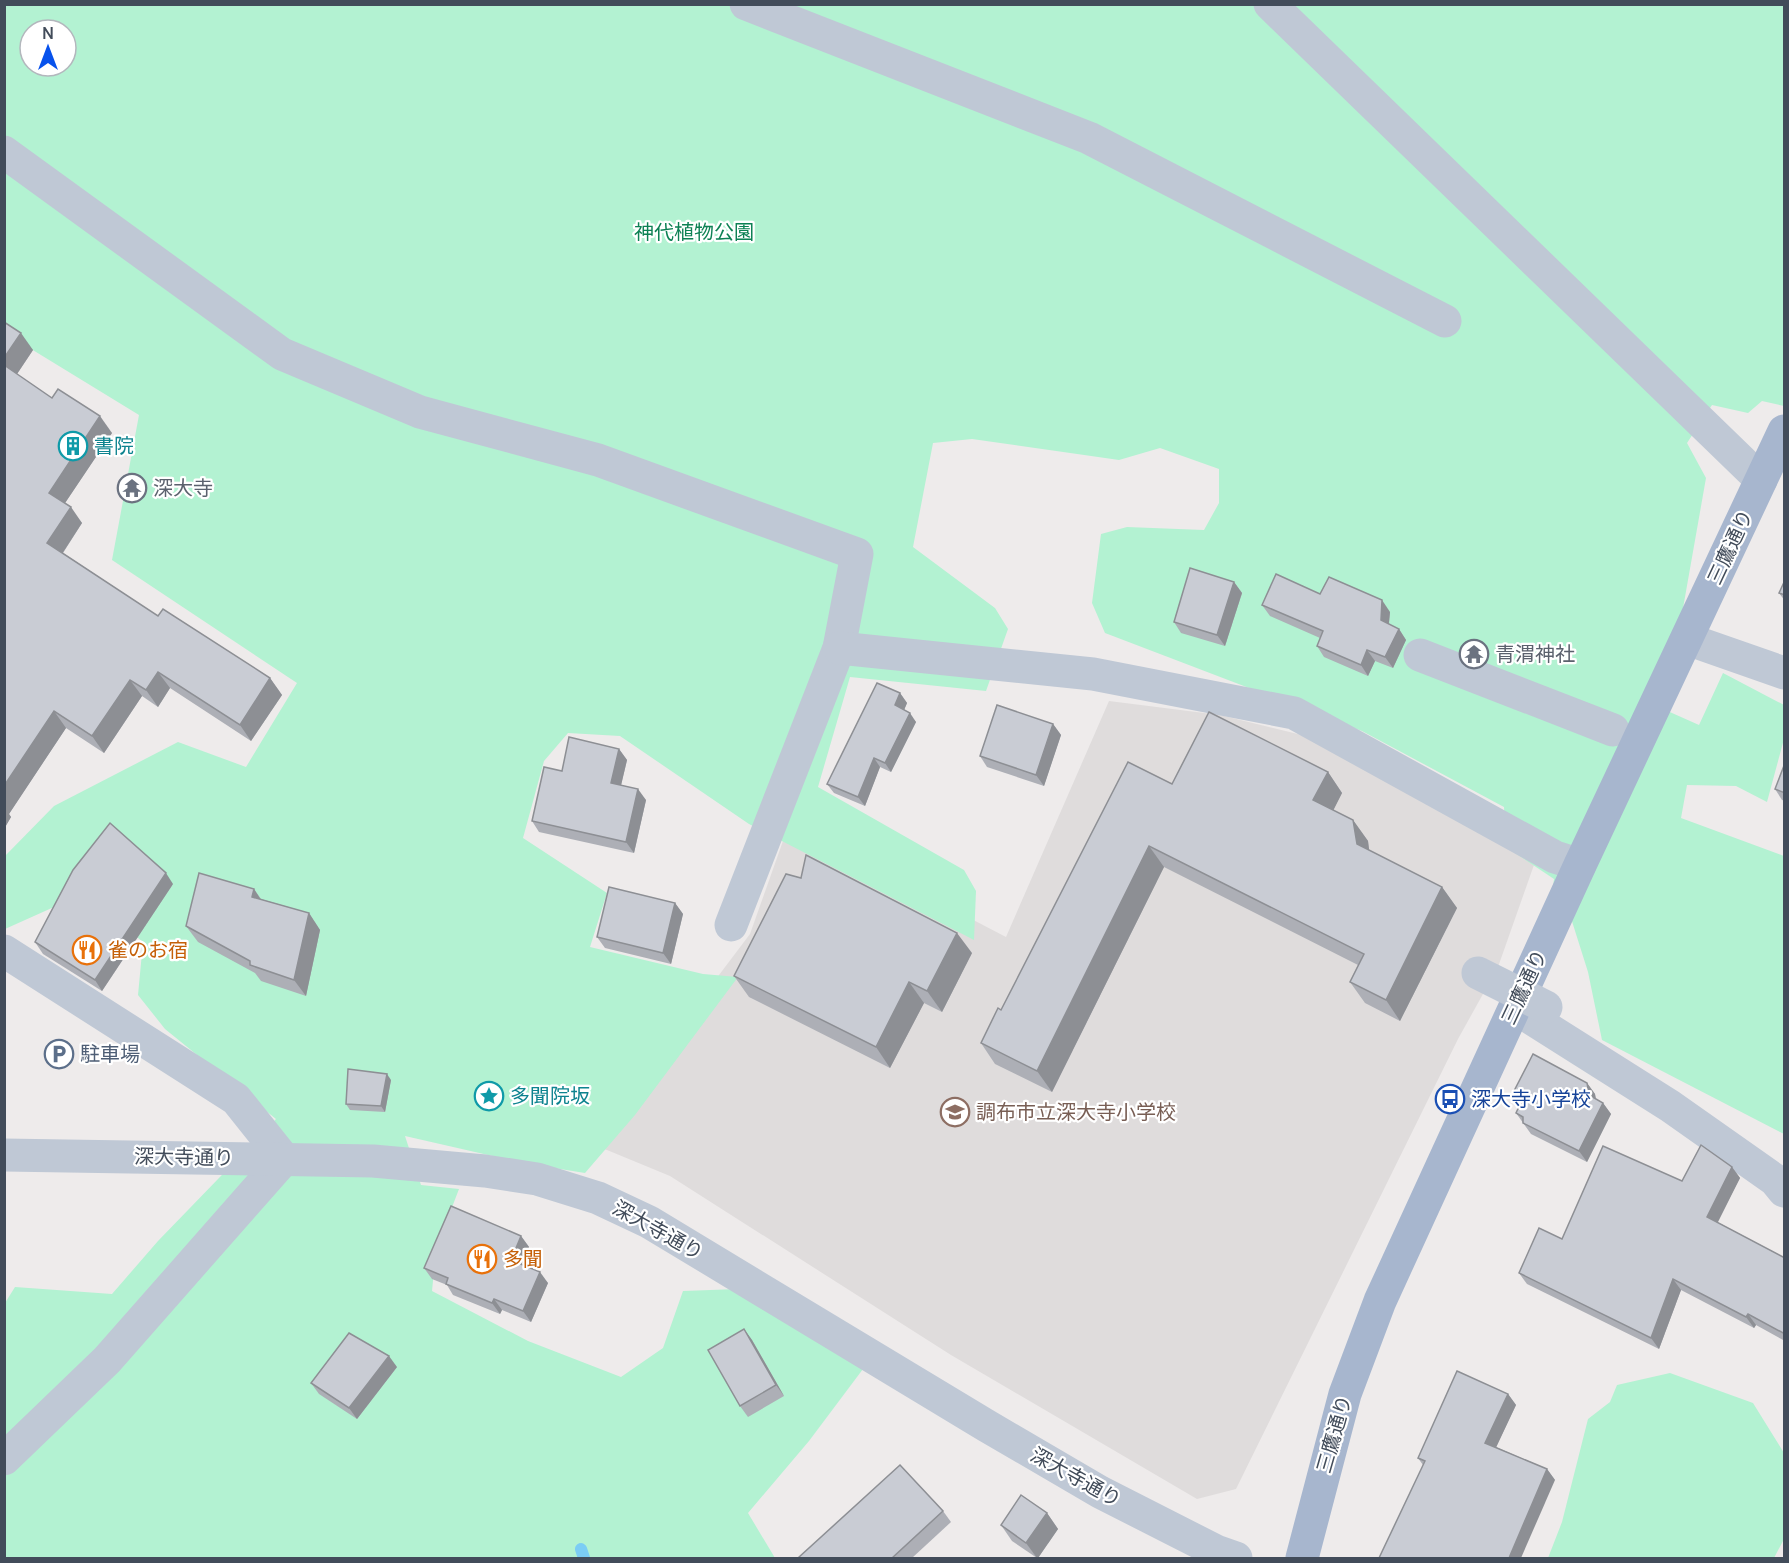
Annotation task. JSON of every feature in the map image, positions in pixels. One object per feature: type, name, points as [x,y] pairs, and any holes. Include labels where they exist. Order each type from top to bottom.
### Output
[{"type":"main road","name":"三鷹通り","points":[[1302,1558],[1345,1394],[1380,1301],[1530,1007],[1580,865],[1785,430]]},
{"type":"street","points":[[746,4],[1089,138],[1445,321]]},
{"type":"street","points":[[1270,4],[1761,480]]},
{"type":"street","points":[[4,152],[282,354],[420,412],[598,460],[857,554],[839,648],[731,925]]},
{"type":"street","points":[[1687,639],[1785,673]]},
{"type":"street","points":[[839,648],[1093,674],[1294,713],[1555,857],[1580,865]]},
{"type":"street","points":[[1420,655],[1613,730]]},
{"type":"street","points":[[4,951],[236,1099],[284,1159],[107,1360],[4,1459]]},
{"type":"street","points":[[1478,973],[1530,1007],[1775,1180],[1785,1191]]},
{"type":"street","name":"深大寺通り","points":[[4,1155],[373,1161],[485,1171],[537,1179],[598,1197],[649,1222],[1090,1486],[1216,1551],[1236,1558]]},
{"type":"shaded area","name":"調布市立深大寺小学校","points":[[1109,701],[1220,715],[1302,735],[1535,862],[1498,967],[1458,1039],[1236,1489],[1197,1499],[951,1355],[670,1176],[607,1150],[547,1135],[682,1024],[750,934],[789,824],[1006,937]]},
{"type":"green space","name":"神代植物公園","points":[[5,5],[1784,5],[1784,406],[1762,401],[1748,413],[1712,405],[1687,443],[1706,478],[1682,614],[1645,701],[1699,725],[1723,673],[1784,705],[1784,739],[1767,802],[1736,786],[1687,785],[1681,818],[1784,856],[1784,1134],[1602,1040],[1588,972],[1570,915],[1551,902],[1554,879],[1506,847],[1504,807],[1362,731],[1105,633],[1092,603],[1101,534],[1127,527],[1204,530],[1219,503],[1219,469],[1160,448],[1119,460],[972,439],[933,443],[913,547],[995,608],[1008,629],[986,691],[850,677],[818,787],[964,870],[976,891],[974,940],[749,824],[620,736],[568,733],[544,761],[523,838],[607,893],[590,947],[703,974],[738,977],[635,1115],[585,1173],[523,1163],[405,1136],[421,1185],[459,1189],[436,1249],[432,1291],[528,1341],[621,1377],[663,1348],[683,1291],[738,1289],[866,1365],[809,1441],[748,1513],[775,1558],[5,1558],[5,1303],[15,1287],[112,1294],[158,1241],[276,1119],[165,1029],[138,995],[143,942],[83,894],[5,929],[5,856],[54,806],[178,742],[246,767],[297,683],[112,560],[139,415],[5,333]]},
{"type":"green space","points":[[1670,1373],[1753,1403],[1784,1453],[1784,1539],[1774,1558],[1548,1558],[1562,1522],[1588,1419],[1610,1402],[1617,1385]]},
{"type":"building","points":[[4,322],[21,333],[4,358]]},
{"type":"building","points":[[4,365],[52,398],[58,389],[100,416],[49,493],[71,507],[47,543],[158,616],[163,609],[270,678],[240,725],[158,672],[146,690],[130,680],[92,736],[54,711],[4,786]]},
{"type":"building","points":[[1190,568],[1234,582],[1217,635],[1174,622]]},
{"type":"building","points":[[1276,574],[1320,594],[1329,577],[1382,600],[1381,620],[1399,629],[1385,657],[1367,650],[1361,665],[1317,646],[1323,631],[1262,605]]},
{"type":"building","points":[[1785,580],[1785,595],[1779,593]]},
{"type":"building","points":[[877,683],[900,693],[895,705],[910,713],[885,763],[874,758],[858,797],[827,784]]},
{"type":"building","points":[[997,705],[1053,724],[1036,775],[980,756]]},
{"type":"building","points":[[1209,712],[1328,772],[1313,800],[1353,820],[1357,844],[1442,887],[1386,1000],[1350,982],[1364,954],[1149,846],[1037,1071],[981,1043],[998,1008],[1001,1010],[1128,762],[1172,784]]},
{"type":"building","points":[[569,737],[619,749],[611,783],[638,789],[626,842],[532,821],[544,767],[562,771]]},
{"type":"building","points":[[1785,763],[1785,793],[1775,789]]},
{"type":"building","points":[[110,823],[166,873],[95,980],[35,942],[73,870]]},
{"type":"building","points":[[806,855],[957,933],[927,991],[909,982],[876,1047],[734,976],[786,874],[801,878]]},
{"type":"building","points":[[199,873],[254,889],[252,897],[309,913],[294,980],[250,965],[250,961],[186,926]]},
{"type":"building","points":[[609,887],[675,903],[663,953],[597,937]]},
{"type":"building","points":[[1533,1054],[1587,1083],[1589,1095],[1603,1103],[1579,1151],[1523,1123],[1523,1117],[1516,1113],[1523,1098],[1513,1093]]},
{"type":"building","points":[[348,1069],[387,1074],[381,1106],[346,1104]]},
{"type":"building","points":[[1701,1145],[1732,1167],[1707,1217],[1785,1258],[1785,1334],[1748,1314],[1746,1317],[1673,1279],[1651,1338],[1519,1273],[1539,1228],[1562,1239],[1603,1146],[1682,1181]]},
{"type":"building","name":"多聞","points":[[451,1206],[521,1236],[511,1260],[540,1272],[523,1311],[494,1299],[492,1303],[446,1284],[448,1278],[424,1268]]},
{"type":"building","points":[[744,1329],[776,1385],[740,1406],[708,1350]]},
{"type":"building","points":[[349,1333],[389,1356],[349,1408],[311,1383]]},
{"type":"building","points":[[1457,1371],[1508,1394],[1485,1443],[1547,1469],[1509,1558],[1379,1558],[1425,1461],[1418,1458]]},
{"type":"building","points":[[900,1465],[943,1511],[892,1558],[798,1558]]},
{"type":"building","points":[[1021,1495],[1047,1513],[1026,1543],[1001,1525]]},
{"type":"waterway","points":[[581,1549],[584,1558]]},
{"type":"place","name":"書院","points":[[73,446]]},
{"type":"place","name":"深大寺","points":[[132,488]]},
{"type":"place","name":"青渭神社","points":[[1474,654]]},
{"type":"place","name":"雀のお宿","points":[[87,950]]},
{"type":"place","name":"駐車場","points":[[59,1054]]},
{"type":"place","name":"多聞院坂","points":[[489,1096]]},
{"type":"place","name":"深大寺小学校","points":[[1450,1099]]},
{"type":"place","name":"調布市立深大寺小学校","points":[[955,1112]]},
{"type":"place","name":"多聞","points":[[482,1259]]}]
